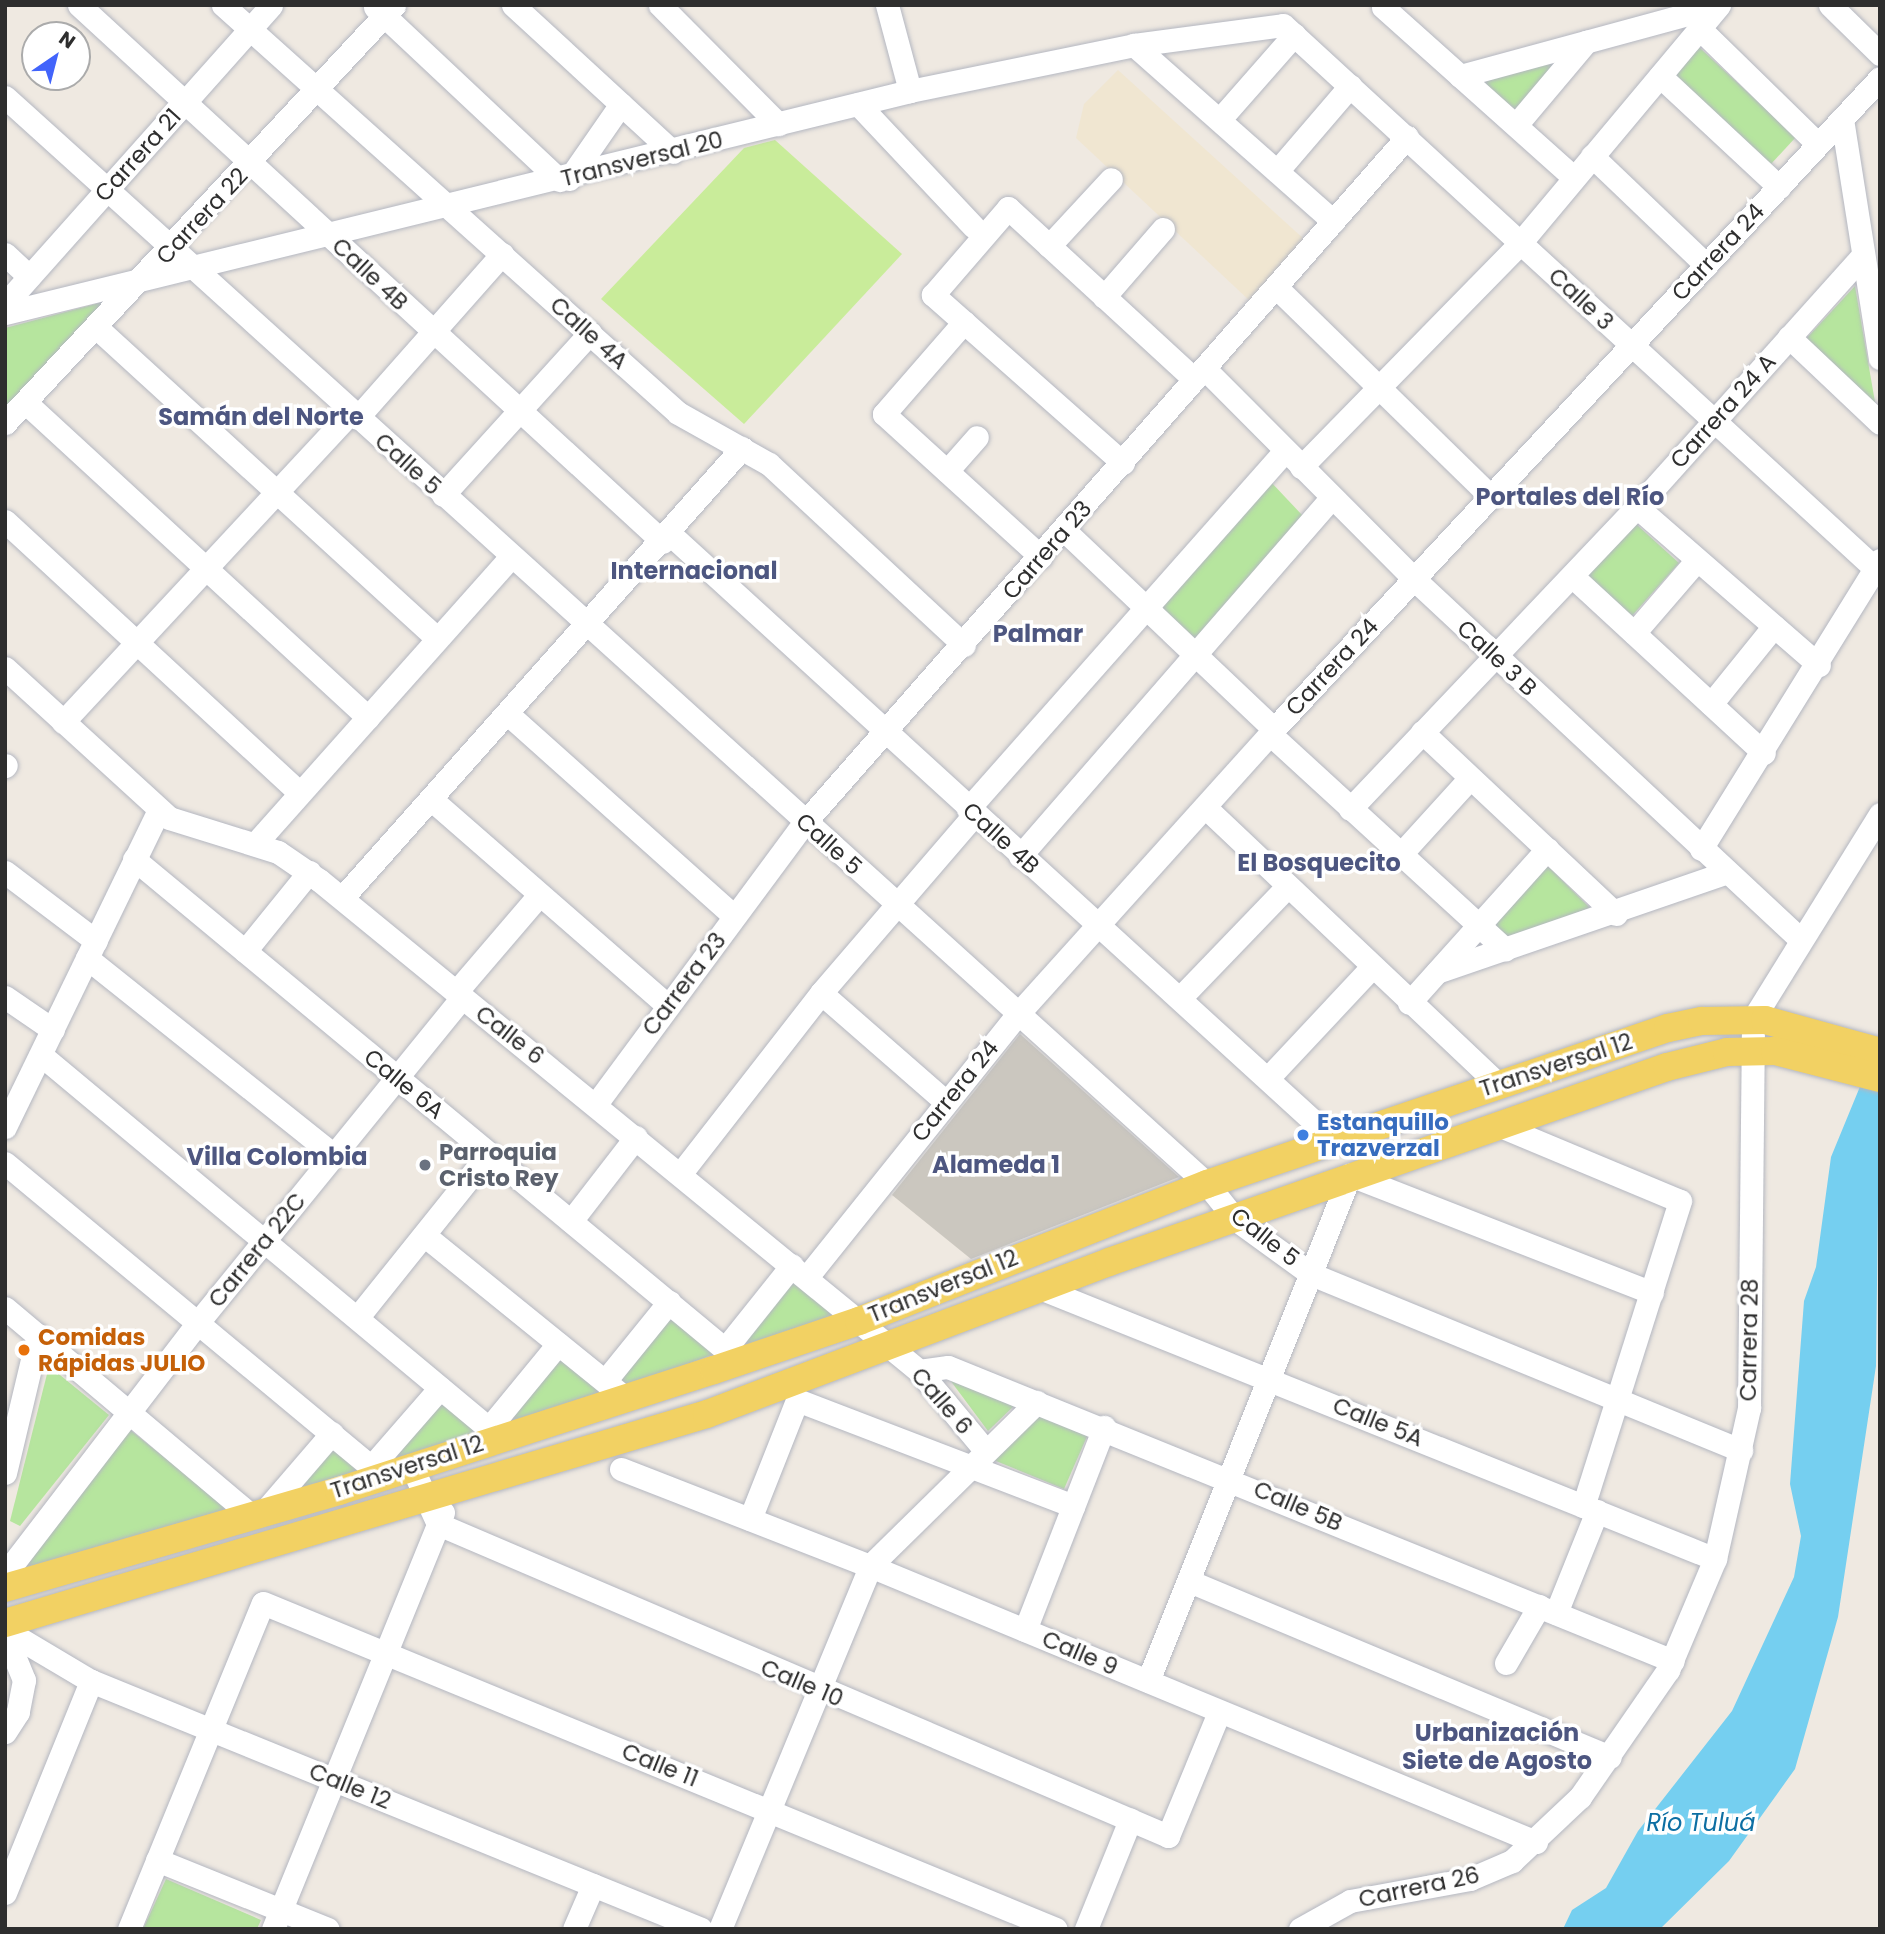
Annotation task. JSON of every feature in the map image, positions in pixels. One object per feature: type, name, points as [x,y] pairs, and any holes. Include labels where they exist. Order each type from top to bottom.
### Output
[{"type":"main road","name":"Transversal 12","points":[[5,1588],[258,1514],[377,1471],[411,1465],[614,1389],[859,1321],[1207,1184],[1668,1028],[1753,1019],[1872,1062]]},
{"type":"main road","name":"Transversal 12","points":[[5,1623],[424,1495],[707,1414],[1350,1175],[1667,1067],[1749,1051],[1796,1052],[1872,1062]]},
{"type":"street","name":"Calle 4B","points":[[79,5],[519,411],[666,538],[1099,925],[1334,1140]]},
{"type":"street","name":"Calle 4A","points":[[223,5],[316,92],[449,206],[678,413],[769,464],[964,645]]},
{"type":"street","name":"Carrera 21","points":[[5,304],[271,5]]},
{"type":"street","points":[[513,5],[673,152]]},
{"type":"street","points":[[660,5],[778,124]]},
{"type":"street","points":[[887,5],[911,91]]},
{"type":"street","points":[[1830,5],[1880,54]]},
{"type":"street","points":[[1301,467],[1521,242],[1718,6]]},
{"type":"street","points":[[1460,76],[1718,6]]},
{"type":"street","points":[[1383,7],[1573,177]]},
{"type":"street","points":[[384,9],[564,180],[621,104]]},
{"type":"street","name":"Carrera 22","points":[[5,424],[251,164],[316,92],[384,9]]},
{"type":"street","points":[[1699,28],[1818,144]]},
{"type":"street","points":[[1221,118],[1289,30]]},
{"type":"street","name":"Transversal 20","points":[[5,313],[144,277],[564,180],[911,91],[1134,45],[1289,30]]},
{"type":"street","name":"Calle 3","points":[[1289,30],[1713,422],[1878,567]]},
{"type":"street","points":[[1513,123],[1586,42]]},
{"type":"street","points":[[1134,45],[1221,118],[1334,220]]},
{"type":"street","points":[[1660,76],[1779,187]]},
{"type":"street","name":"Carrera 24","points":[[732,1355],[799,1271],[1016,1016],[1272,731],[1880,78]]},
{"type":"street","points":[[1278,170],[1350,86]]},
{"type":"street","name":"Calle 5","points":[[5,97],[1016,1016],[1207,1184],[1235,1219],[1311,1274],[1741,1450]]},
{"type":"street","points":[[858,104],[973,226]]},
{"type":"street","points":[[1842,119],[1880,358]]},
{"type":"street","name":"Carrera 23","points":[[596,1104],[805,822],[964,645],[1407,137]]},
{"type":"street","points":[[1592,156],[1706,265]]},
{"type":"street","points":[[1049,246],[1111,179]]},
{"type":"street","name":"Calle 3 B","points":[[964,322],[933,295],[1007,208],[1104,297],[1199,374],[1285,451],[1494,656],[1799,938]]},
{"type":"street","points":[[1104,297],[1163,229]]},
{"type":"street","points":[[5,254],[29,276]]},
{"type":"street","points":[[63,722],[433,331],[502,254]]},
{"type":"street","name":"Carrera 24 A","points":[[1350,809],[1637,507],[1863,255]]},
{"type":"street","points":[[1276,287],[1491,497]]},
{"type":"street","points":[[1041,557],[884,414],[964,322],[1123,463]]},
{"type":"street","points":[[96,327],[437,638]]},
{"type":"street","points":[[443,495],[590,333]]},
{"type":"street","points":[[1789,337],[1880,423]]},
{"type":"street","points":[[25,401],[368,716]]},
{"type":"street","points":[[947,471],[977,437]]},
{"type":"street","points":[[342,898],[509,715],[742,448]]},
{"type":"street","points":[[681,1173],[821,993],[1143,606],[1285,451]]},
{"type":"street","points":[[1020,856],[1197,657],[1331,498]]},
{"type":"street","points":[[1637,507],[1819,665]]},
{"type":"street","points":[[5,521],[299,792]]},
{"type":"street","points":[[1064,530],[1350,809],[1505,949]]},
{"type":"street","points":[[255,844],[511,557]]},
{"type":"street","points":[[1634,633],[1697,560]]},
{"type":"street","points":[[1701,849],[1819,665],[1878,567]]},
{"type":"street","points":[[1572,576],[1764,752]]},
{"type":"street","points":[[1711,704],[1774,626]]},
{"type":"street","name":"Calle 6","points":[[5,668],[159,810],[181,823],[255,844],[309,872],[636,1136],[919,1371],[976,1458]]},
{"type":"street","points":[[509,715],[734,916]]},
{"type":"street","points":[[1422,732],[1616,914]]},
{"type":"street","points":[[1400,855],[1470,778]]},
{"type":"street","points":[[432,800],[667,1005]]},
{"type":"street","points":[[1205,807],[1370,968],[1498,1084]]},
{"type":"street","points":[[5,1127],[159,810]]},
{"type":"street","name":"Carrera 28","points":[[1536,1842],[1610,1757],[1672,1661],[1715,1559],[1741,1450],[1752,1362],[1749,1051],[1753,1019],[1799,938],[1880,814]]},
{"type":"street","points":[[1409,1003],[1547,849]]},
{"type":"street","name":"Calle 6A","points":[[134,859],[732,1355]]},
{"type":"street","points":[[5,872],[334,1155]]},
{"type":"street","points":[[245,951],[309,872]]},
{"type":"street","points":[[1437,972],[1616,914],[1727,872]]},
{"type":"street","points":[[1180,998],[1286,888]]},
{"type":"street","name":"Carrera 22C","points":[[5,1574],[199,1321],[397,1077],[539,895]]},
{"type":"street","points":[[1268,1078],[1370,968]]},
{"type":"street","points":[[821,993],[945,1101]]},
{"type":"street","points":[[5,997],[53,1030]]},
{"type":"street","points":[[41,1055],[494,1432],[558,1344]]},
{"type":"street","points":[[1498,1125],[1680,1201],[1590,1508],[1548,1609],[1506,1663]]},
{"type":"street","points":[[571,1222],[636,1136]]},
{"type":"street","points":[[357,1318],[489,1153]]},
{"type":"street","points":[[5,1163],[377,1471],[440,1388]]},
{"type":"street","points":[[1148,1681],[1350,1175],[1652,1293]]},
{"type":"street","points":[[424,1235],[614,1389],[669,1302]]},
{"type":"street","name":"Calle 5A","points":[[1040,1288],[1271,1378],[1715,1559]]},
{"type":"street","points":[[6,1308],[128,1412],[258,1514],[332,1433]]},
{"type":"street","points":[[5,1473],[12,1417],[38,1335]]},
{"type":"street","name":"Calle 5B","points":[[919,1371],[947,1367],[1104,1427],[1672,1661]]},
{"type":"street","points":[[750,1519],[797,1400],[976,1458],[1073,1506]]},
{"type":"street","points":[[720,1929],[870,1566],[976,1458],[1037,1402]]},
{"type":"street","points":[[1025,1630],[1104,1427]]},
{"type":"street","points":[[411,1465],[438,1524]]},
{"type":"street","name":"Calle 9","points":[[621,1469],[870,1566],[1536,1842]]},
{"type":"street","points":[[277,1919],[455,1486]]},
{"type":"street","name":"Calle 10","points":[[438,1524],[818,1690],[1168,1836],[1219,1712]]},
{"type":"street","points":[[1189,1581],[1610,1757]]},
{"type":"street","name":"Calle 11","points":[[210,1729],[263,1603],[1056,1929]]},
{"type":"street","points":[[5,1632],[24,1679],[18,1712],[5,1732]]},
{"type":"street","name":"Calle 12","points":[[5,1632],[91,1681],[701,1929]]},
{"type":"street","points":[[5,1894],[91,1681]]},
{"type":"street","points":[[129,1929],[210,1729]]},
{"type":"street","points":[[1086,1929],[1130,1820]]},
{"type":"street","name":"Carrera 26","points":[[1300,1929],[1350,1901],[1493,1871],[1536,1842]]},
{"type":"street","points":[[157,1860],[277,1919],[328,1929]]},
{"type":"street","points":[[574,1929],[593,1885]]},
{"type":"shaded area","points":[[1118,70],[1305,240],[1251,302],[1076,138],[1084,104]]},
{"type":"green space","points":[[1699,47],[1796,137],[1771,164],[1674,77]]},
{"type":"green space","points":[[1559,57],[1514,115],[1473,82]]},
{"type":"green space","points":[[775,140],[902,254],[744,424],[601,299],[744,148]]},
{"type":"green space","points":[[1855,286],[1876,408],[1803,342]]},
{"type":"green space","points":[[103,302],[5,409],[5,328]]},
{"type":"green space","points":[[1269,480],[1303,516],[1194,640],[1157,607]]},
{"type":"green space","points":[[1635,523],[1679,563],[1631,617],[1586,574]]},
{"type":"green space","points":[[1544,862],[1590,908],[1506,940],[1489,925]]},
{"type":"green space","points":[[792,1275],[841,1315],[735,1350]]},
{"type":"green space","points":[[669,1316],[717,1353],[627,1387],[616,1380]]},
{"type":"green space","points":[[560,1354],[606,1392],[499,1426]]},
{"type":"green space","points":[[49,1366],[109,1415],[20,1526],[10,1521]]},
{"type":"green space","points":[[950,1380],[1015,1405],[988,1431]]},
{"type":"green space","points":[[441,1402],[477,1433],[387,1464]]},
{"type":"green space","points":[[1042,1413],[1089,1432],[1064,1489],[991,1459]]},
{"type":"green space","points":[[129,1429],[230,1510],[24,1568]]},
{"type":"green space","points":[[332,1444],[366,1473],[289,1496]]},
{"type":"green space","points":[[166,1879],[261,1920],[257,1929],[143,1929]]},
{"type":"water","name":"Río Tuluá","points":[[1880,1038],[1876,1366],[1838,1617],[1795,1769],[1729,1861],[1660,1929],[1563,1929],[1572,1910],[1606,1888],[1638,1831],[1732,1711],[1794,1577],[1801,1536],[1790,1484],[1804,1301],[1816,1267],[1831,1157]]},
{"type":"building","points":[[1020,1034],[1179,1177],[971,1259],[892,1195]]},
{"type":"place","name":"Estanquillo Trazverzal","points":[[1303,1135]]},
{"type":"place","name":"Parroquia Cristo Rey","points":[[425,1165]]},
{"type":"place","name":"Comidas Rápidas JULIO","points":[[24,1350]]},
{"type":"district","name":"Samán del Norte","points":[[261,417]]},
{"type":"district","name":"Portales del Río","points":[[1570,497]]},
{"type":"district","name":"Internacional","points":[[694,571]]},
{"type":"district","name":"Palmar","points":[[1038,634]]},
{"type":"district","name":"El Bosquecito","points":[[1319,863]]},
{"type":"district","name":"Villa Colombia","points":[[277,1157]]},
{"type":"district","name":"Alameda 1","points":[[996,1165]]},
{"type":"district","name":"Urbanización Siete de Agosto","points":[[1497,1747]]}]
